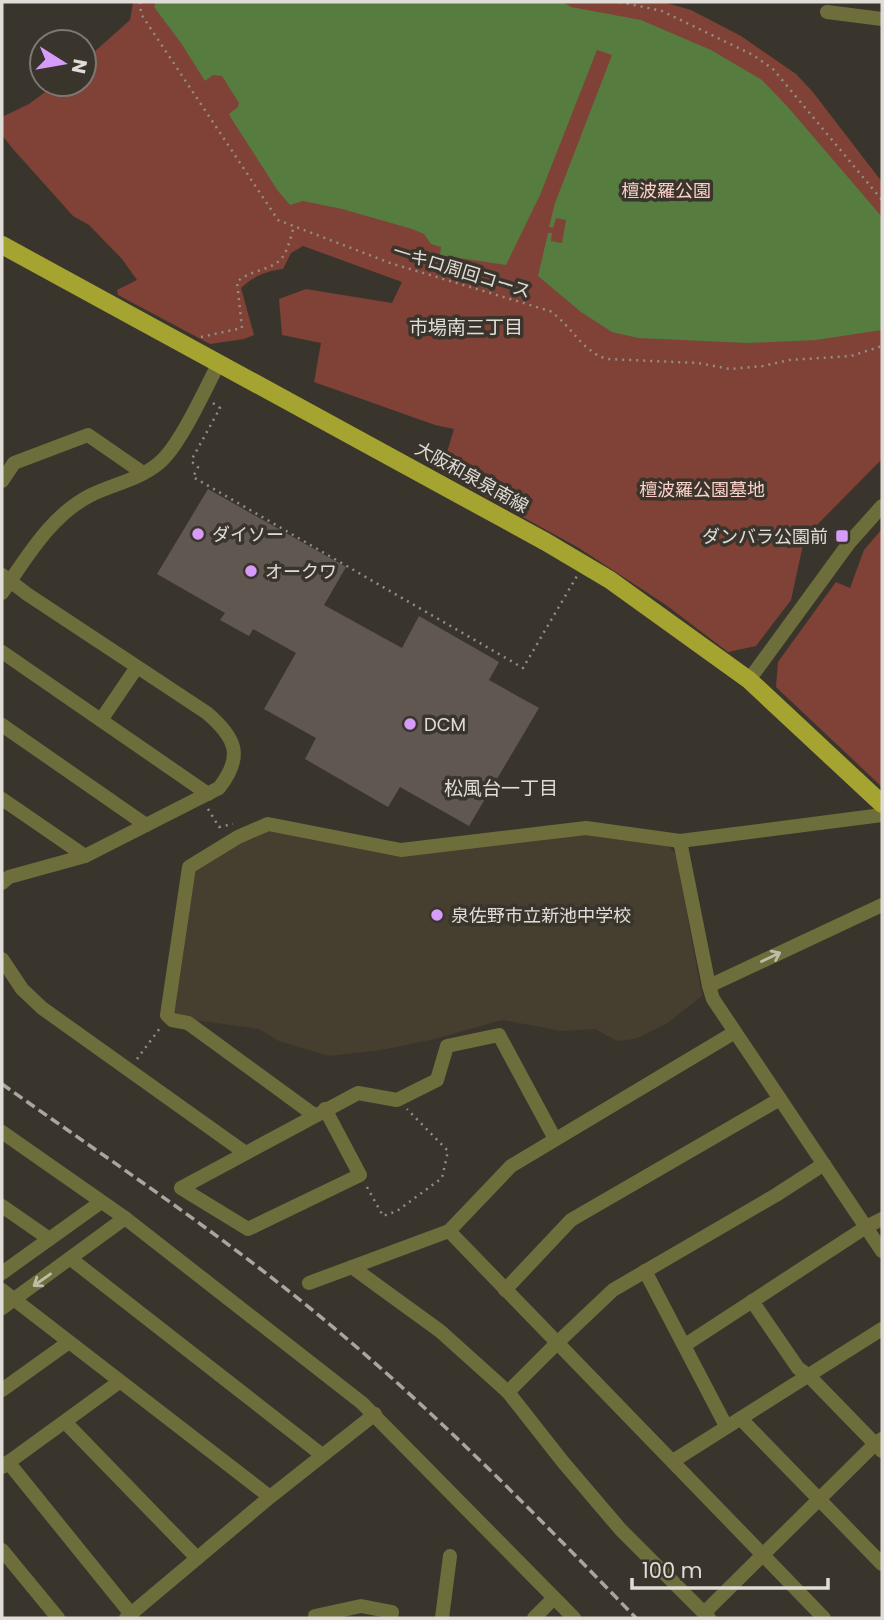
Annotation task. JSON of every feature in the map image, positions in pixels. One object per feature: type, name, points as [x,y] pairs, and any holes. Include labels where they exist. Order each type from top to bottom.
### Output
[{"type":"main road","name":"大阪和泉泉南線","points":[[2,245],[219,363],[413,476],[518,533],[583,564],[663,617],[749,680],[818,751],[882,804]]},
{"type":"street","points":[[827,12],[882,19]]},
{"type":"street","points":[[4,877],[85,856],[219,788],[231,772],[235,753],[231,738],[221,724],[5,583],[50,526],[70,508],[159,463],[172,449],[219,363]]},
{"type":"street","points":[[2,481],[14,463],[88,435],[143,473]]},
{"type":"street","points":[[749,680],[849,543],[882,506]]},
{"type":"street","points":[[2,652],[205,795]]},
{"type":"street","points":[[101,720],[137,667]]},
{"type":"street","points":[[2,725],[146,825]]},
{"type":"street","points":[[2,799],[85,856]]},
{"type":"street","points":[[555,1139],[499,1035],[447,1046],[437,1080],[397,1100],[358,1093],[320,1112],[244,1152],[181,1188],[248,1229],[360,1175],[320,1112],[188,1023],[172,1020],[167,1015],[189,867],[238,837],[268,824],[401,850],[586,828],[680,841],[882,815]]},
{"type":"street","points":[[680,841],[713,999],[882,1251]]},
{"type":"street","points":[[709,986],[882,905]]},
{"type":"street","points":[[2,959],[22,989],[42,1008],[244,1152]]},
{"type":"street","points":[[309,1283],[449,1231],[511,1166],[735,1032]]},
{"type":"street","points":[[505,1290],[571,1220],[780,1099]]},
{"type":"street","points":[[2,1132],[125,1218],[318,1366],[374,1415],[574,1618]]},
{"type":"street","points":[[509,1392],[613,1290],[824,1164]]},
{"type":"street","points":[[2,1273],[101,1202]]},
{"type":"street","points":[[2,1206],[48,1238]]},
{"type":"street","points":[[8,1304],[125,1218]]},
{"type":"street","points":[[685,1345],[866,1227],[882,1220]]},
{"type":"street","points":[[449,1231],[824,1618]]},
{"type":"street","points":[[71,1259],[322,1455]]},
{"type":"street","points":[[352,1267],[440,1331],[509,1392],[563,1462],[621,1530],[707,1615],[763,1555],[880,1445],[798,1368],[752,1301]]},
{"type":"street","points":[[645,1271],[726,1426]]},
{"type":"street","points":[[2,1290],[8,1304],[69,1342],[270,1497]]},
{"type":"street","points":[[673,1461],[882,1329]]},
{"type":"street","points":[[2,1390],[69,1342]]},
{"type":"street","points":[[119,1382],[5,1465],[129,1616],[270,1497],[374,1415]]},
{"type":"street","points":[[741,1419],[882,1564]]},
{"type":"street","points":[[65,1422],[197,1558]]},
{"type":"street","points":[[2,1549],[58,1618]]},
{"type":"street","points":[[442,1618],[450,1556]]},
{"type":"street","points":[[534,1618],[554,1598]]},
{"type":"street","points":[[315,1618],[361,1606],[392,1612],[390,1618]]},
{"type":"path","name":"一キロ周回コース","points":[[140,2],[141,14],[278,220],[390,263],[550,311],[566,322],[593,355],[607,359],[698,363],[730,369],[764,366],[789,360],[851,356],[882,346]]},
{"type":"path","points":[[620,2],[662,11],[753,55],[773,69],[882,200]]},
{"type":"path","points":[[193,349],[196,341],[204,335],[242,328],[237,282],[243,275],[279,261],[284,255],[294,226]]},
{"type":"path","points":[[201,396],[220,408],[192,459],[198,467],[193,477],[523,668],[583,564]]},
{"type":"path","points":[[205,795],[219,827]]},
{"type":"path","points":[[129,1070],[152,1038]]},
{"type":"path","points":[[360,1175],[383,1216],[397,1211],[442,1178],[448,1152],[397,1100]]},
{"type":"shaded area","name":"檀波羅公園","points":[[156,2],[563,2],[571,7],[641,20],[711,50],[762,80],[882,217],[882,330],[816,340],[748,343],[638,338],[612,332],[581,312],[538,276],[548,233],[552,233],[551,241],[562,243],[566,220],[556,218],[553,228],[549,227],[555,203],[612,55],[597,50],[540,195],[506,265],[440,255],[441,247],[431,244],[424,234],[342,209],[303,201],[290,205],[231,118],[229,114],[239,103],[222,76],[213,75],[205,81],[154,7]]},
{"type":"shaded area","name":"泉佐野市立新池中学校","points":[[268,827],[401,855],[590,833],[667,845],[676,854],[702,996],[666,1024],[635,1039],[617,1041],[595,1029],[562,1031],[502,1020],[435,1039],[381,1050],[329,1056],[279,1041],[259,1029],[194,1020],[173,1014],[193,870]]},
{"type":"green space","name":"檀波羅公園","points":[[133,2],[663,2],[691,10],[741,36],[796,74],[882,182],[882,459],[812,530],[802,549],[791,600],[756,646],[728,652],[666,605],[579,548],[441,472],[454,429],[435,425],[314,382],[321,343],[282,335],[279,299],[306,289],[392,303],[402,282],[303,246],[291,253],[283,269],[261,275],[241,288],[254,335],[210,344],[118,295],[117,290],[137,280],[122,259],[89,225],[73,216],[13,149],[2,135],[2,117],[37,98],[98,98],[98,49],[130,20]]},
{"type":"green space","points":[[882,529],[882,787],[776,687],[778,662],[836,582],[850,588],[864,550]]},
{"type":"building","name":"DCM","points":[[208,489],[346,567],[324,605],[402,648],[419,616],[499,662],[489,680],[539,708],[469,826],[400,787],[388,807],[305,759],[316,738],[264,709],[296,653],[253,629],[249,636],[220,620],[225,613],[157,574]]},
{"type":"railway","points":[[2,1084],[213,1233],[328,1323],[464,1445],[636,1618]]},
{"type":"place","name":"ダイソー","points":[[198,534]]},
{"type":"place","name":"ダンバラ公園前","points":[[842,536]]},
{"type":"place","name":"オークワ","points":[[251,571]]},
{"type":"place","name":"DCM","points":[[410,724]]},
{"type":"place","name":"泉佐野市立新池中学校","points":[[437,915]]},
{"type":"district","name":"市場南三丁目","points":[[466,327]]},
{"type":"district","name":"松風台一丁目","points":[[501,788]]},
{"type":"park label","name":"檀波羅公園墓地","points":[[702,489]]}]
